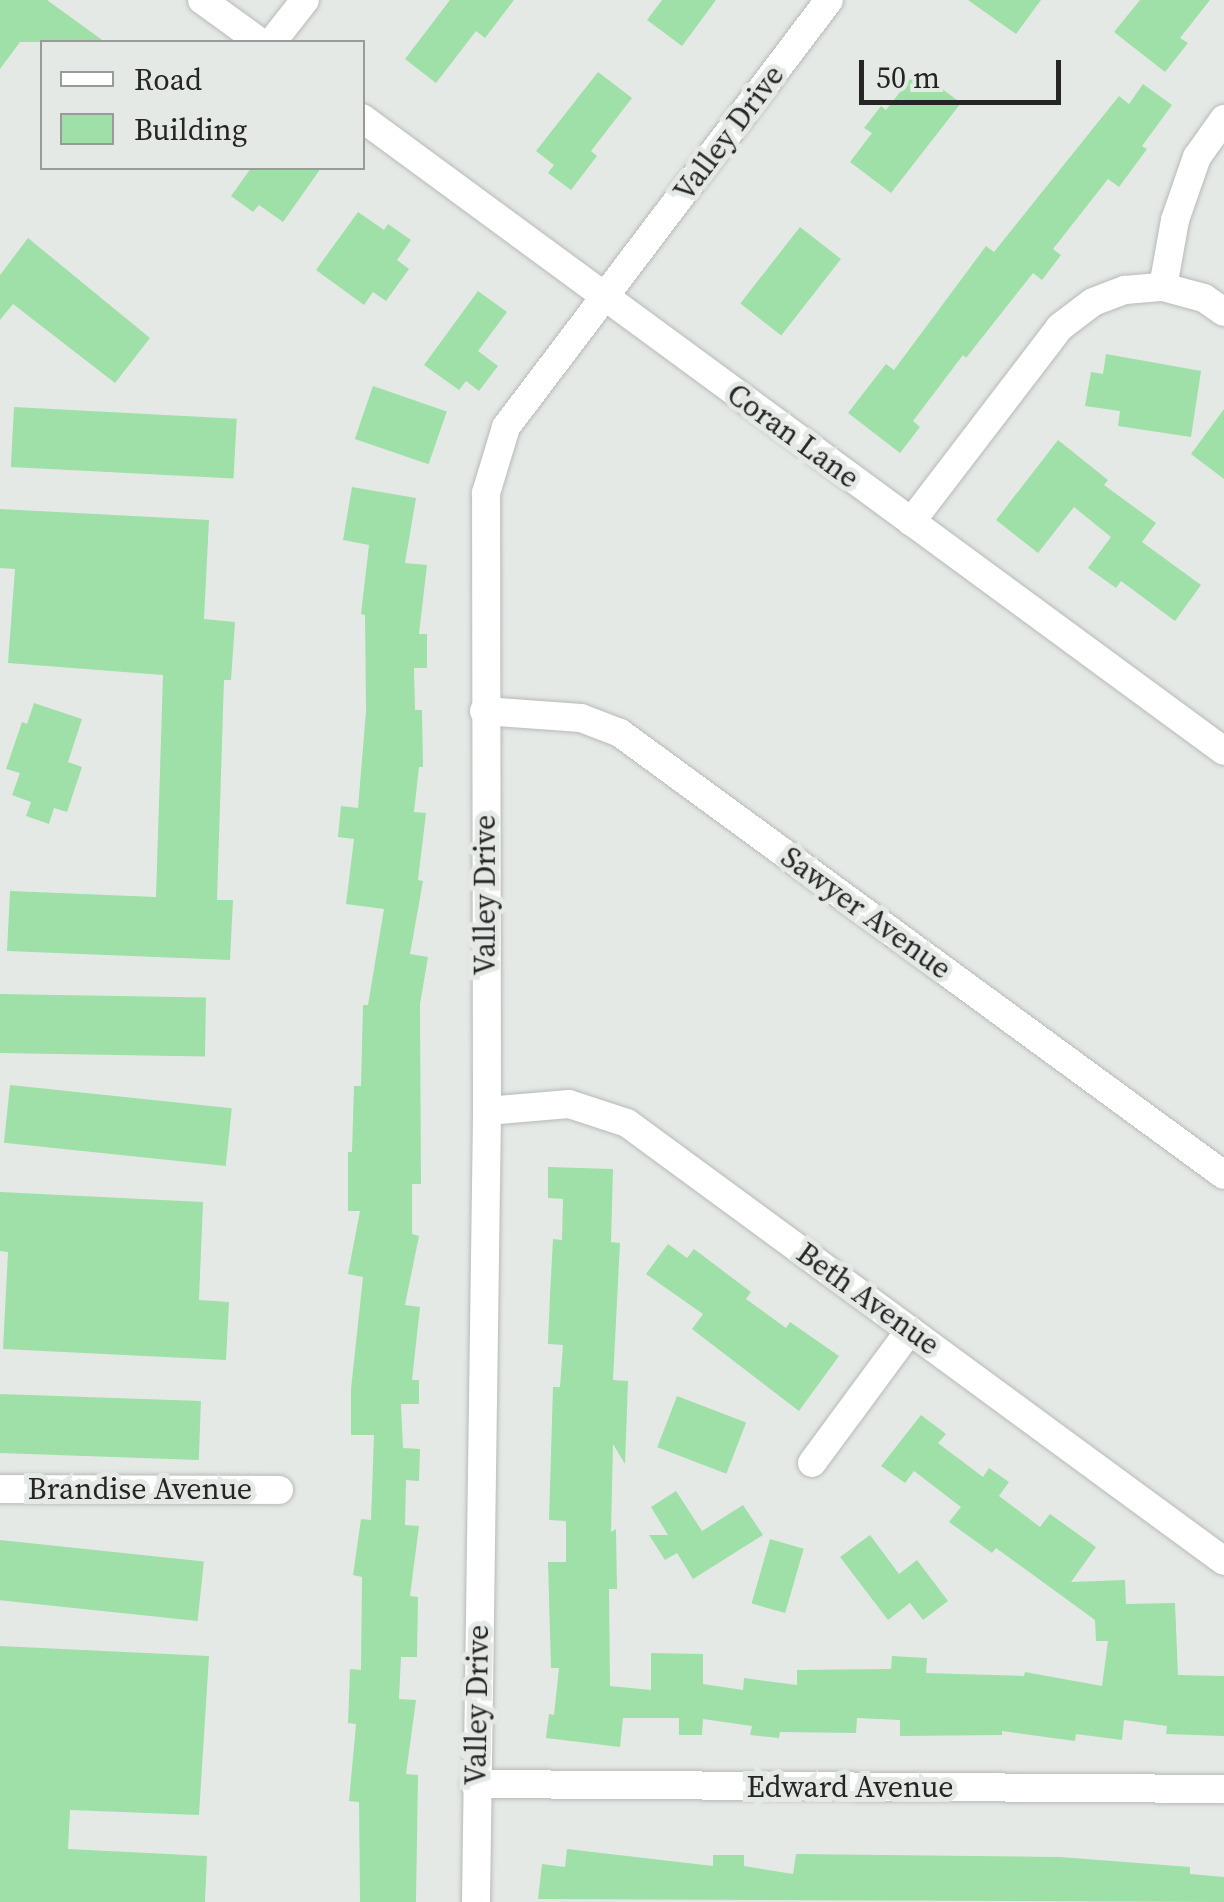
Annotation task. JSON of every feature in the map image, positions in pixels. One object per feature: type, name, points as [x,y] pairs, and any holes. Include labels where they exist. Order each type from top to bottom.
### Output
[{"type":"street","points":[[202,0],[257,40]]},
{"type":"street","points":[[274,40],[305,0]]},
{"type":"street","name":"Valley Drive","points":[[476,1902],[487,1110],[486,493],[506,427],[829,0]]},
{"type":"street","points":[[1163,288],[1175,220],[1196,157],[1224,119]]},
{"type":"street","name":"Coran Lane","points":[[365,120],[1224,751]]},
{"type":"street","points":[[911,522],[1060,327],[1092,302],[1126,290],[1163,288],[1204,298],[1224,312]]},
{"type":"street","name":"Sawyer Avenue","points":[[484,710],[581,718],[620,733],[1224,1176]]},
{"type":"street","name":"Beth Avenue","points":[[487,1110],[569,1104],[627,1123],[1224,1561]]},
{"type":"street","points":[[812,1463],[910,1330]]},
{"type":"street","name":"Brandise Avenue","points":[[0,1489],[280,1490]]},
{"type":"street","name":"Edward Avenue","points":[[475,1784],[1224,1790]]},
{"type":"building","points":[[0,0],[47,0],[102,40],[20,42],[0,69]]},
{"type":"building","points":[[450,0],[514,0],[485,38],[476,31],[436,83],[405,59]]},
{"type":"building","points":[[662,0],[716,0],[682,46],[647,20]]},
{"type":"building","points":[[968,0],[1041,0],[1016,34]]},
{"type":"building","points":[[1140,0],[1210,0],[1180,38],[1188,43],[1165,72],[1114,32]]},
{"type":"building","points":[[917,70],[961,103],[891,193],[850,162],[872,133],[864,128],[881,106],[886,110]]},
{"type":"building","points":[[598,72],[632,98],[591,151],[597,156],[571,190],[548,173],[554,165],[536,151]]},
{"type":"building","points":[[1143,84],[1172,105],[1142,146],[1147,149],[1119,187],[1108,179],[1053,249],[1061,255],[1042,280],[1033,273],[966,358],[963,355],[913,421],[920,427],[900,453],[848,413],[886,364],[894,370],[986,246],[994,252],[1119,96],[1129,104]]},
{"type":"building","points":[[250,170],[320,170],[283,222],[259,205],[253,212],[231,196]]},
{"type":"building","points":[[358,212],[384,230],[388,224],[411,240],[397,260],[409,269],[386,301],[373,292],[364,305],[316,270]]},
{"type":"building","points":[[800,227],[841,259],[781,335],[740,303]]},
{"type":"building","points":[[28,238],[150,338],[115,383],[13,304],[0,320],[0,275]]},
{"type":"building","points":[[478,291],[507,312],[478,351],[498,366],[479,391],[466,381],[459,390],[424,365]]},
{"type":"building","points":[[1106,354],[1201,371],[1191,437],[1118,426],[1120,411],[1085,406],[1091,372],[1103,374]]},
{"type":"building","points":[[373,386],[447,411],[429,464],[355,439]]},
{"type":"building","points":[[14,407],[237,419],[234,479],[11,467]]},
{"type":"building","points":[[1224,409],[1224,479],[1191,454]]},
{"type":"building","points":[[1058,440],[1108,480],[1104,485],[1156,523],[1142,542],[1201,585],[1175,621],[1121,581],[1116,588],[1088,568],[1111,537],[1074,507],[1038,553],[996,520]]},
{"type":"building","points":[[352,487],[416,498],[405,563],[427,565],[419,634],[427,634],[427,668],[414,668],[415,710],[422,710],[423,767],[419,767],[414,812],[426,813],[418,880],[423,881],[410,954],[428,957],[420,1004],[421,1184],[412,1184],[412,1234],[419,1236],[405,1305],[420,1307],[412,1380],[419,1380],[419,1404],[401,1404],[403,1448],[420,1449],[419,1481],[406,1480],[405,1525],[419,1526],[410,1596],[418,1597],[417,1657],[401,1657],[399,1699],[416,1700],[406,1774],[418,1775],[416,1902],[360,1902],[359,1802],[349,1801],[356,1724],[348,1723],[350,1669],[361,1670],[362,1577],[353,1575],[361,1519],[371,1520],[374,1435],[351,1435],[351,1389],[363,1277],[348,1274],[360,1211],[348,1211],[348,1152],[352,1152],[354,1086],[361,1086],[363,1005],[368,1005],[384,909],[346,904],[354,839],[338,837],[341,806],[358,808],[366,711],[365,615],[361,614],[369,545],[343,540]]},
{"type":"building","points":[[0,509],[209,520],[204,619],[235,622],[231,680],[224,680],[217,900],[233,900],[230,960],[7,951],[10,891],[156,897],[163,675],[8,663],[15,569],[0,568]]},
{"type":"building","points":[[34,703],[82,719],[68,762],[82,767],[67,812],[54,808],[49,824],[26,816],[31,802],[12,795],[20,773],[6,769],[22,722],[27,724]]},
{"type":"building","points":[[0,994],[206,998],[205,1057],[0,1053]]},
{"type":"building","points":[[10,1085],[232,1108],[226,1166],[4,1143]]},
{"type":"building","points":[[548,1167],[613,1169],[611,1242],[620,1243],[613,1380],[628,1381],[625,1464],[613,1444],[611,1532],[616,1529],[617,1589],[609,1589],[610,1686],[651,1690],[651,1653],[703,1654],[703,1684],[743,1690],[744,1678],[797,1685],[797,1670],[891,1669],[892,1656],[927,1658],[926,1673],[1024,1676],[1025,1672],[1102,1686],[1108,1641],[1096,1641],[1095,1620],[996,1548],[992,1553],[949,1522],[961,1507],[914,1471],[905,1483],[881,1466],[921,1415],[946,1434],[938,1443],[983,1477],[989,1468],[1009,1482],[999,1496],[1040,1527],[1050,1514],[1096,1547],[1071,1582],[1125,1580],[1126,1604],[1175,1603],[1178,1675],[1224,1676],[1224,1736],[1166,1734],[1167,1726],[1124,1720],[1122,1740],[1076,1734],[1075,1741],[1002,1731],[1002,1735],[900,1736],[900,1720],[857,1718],[856,1733],[780,1732],[779,1738],[750,1735],[752,1726],[703,1719],[702,1735],[679,1735],[679,1718],[623,1718],[620,1747],[546,1738],[549,1714],[554,1715],[559,1668],[551,1668],[548,1562],[566,1562],[566,1521],[549,1520],[553,1387],[560,1387],[563,1345],[548,1344],[550,1295],[553,1239],[562,1240],[563,1199],[548,1198]]},
{"type":"building","points":[[0,1192],[203,1202],[199,1300],[229,1302],[226,1360],[3,1349],[8,1252],[0,1251]]},
{"type":"building","points":[[668,1244],[687,1258],[694,1249],[751,1292],[746,1299],[786,1328],[790,1322],[839,1356],[799,1411],[692,1329],[703,1314],[646,1274]]},
{"type":"building","points":[[0,1394],[201,1401],[199,1460],[0,1453]]},
{"type":"building","points":[[677,1396],[746,1423],[726,1474],[657,1447]]},
{"type":"building","points":[[676,1491],[702,1531],[743,1505],[763,1535],[693,1579],[677,1553],[665,1560],[649,1535],[668,1535],[651,1507]]},
{"type":"building","points":[[870,1535],[899,1574],[917,1560],[948,1601],[923,1620],[910,1603],[888,1620],[840,1557]]},
{"type":"building","points":[[770,1539],[804,1549],[785,1613],[752,1603]]},
{"type":"building","points":[[0,1540],[204,1561],[198,1621],[0,1600]]},
{"type":"building","points":[[0,1646],[209,1656],[199,1815],[70,1810],[68,1849],[207,1856],[205,1902],[0,1902]]},
{"type":"building","points":[[567,1849],[713,1866],[713,1855],[744,1855],[744,1866],[793,1874],[796,1854],[1060,1857],[1190,1867],[1190,1874],[1224,1877],[1224,1902],[538,1899],[542,1864],[565,1867]]}]
